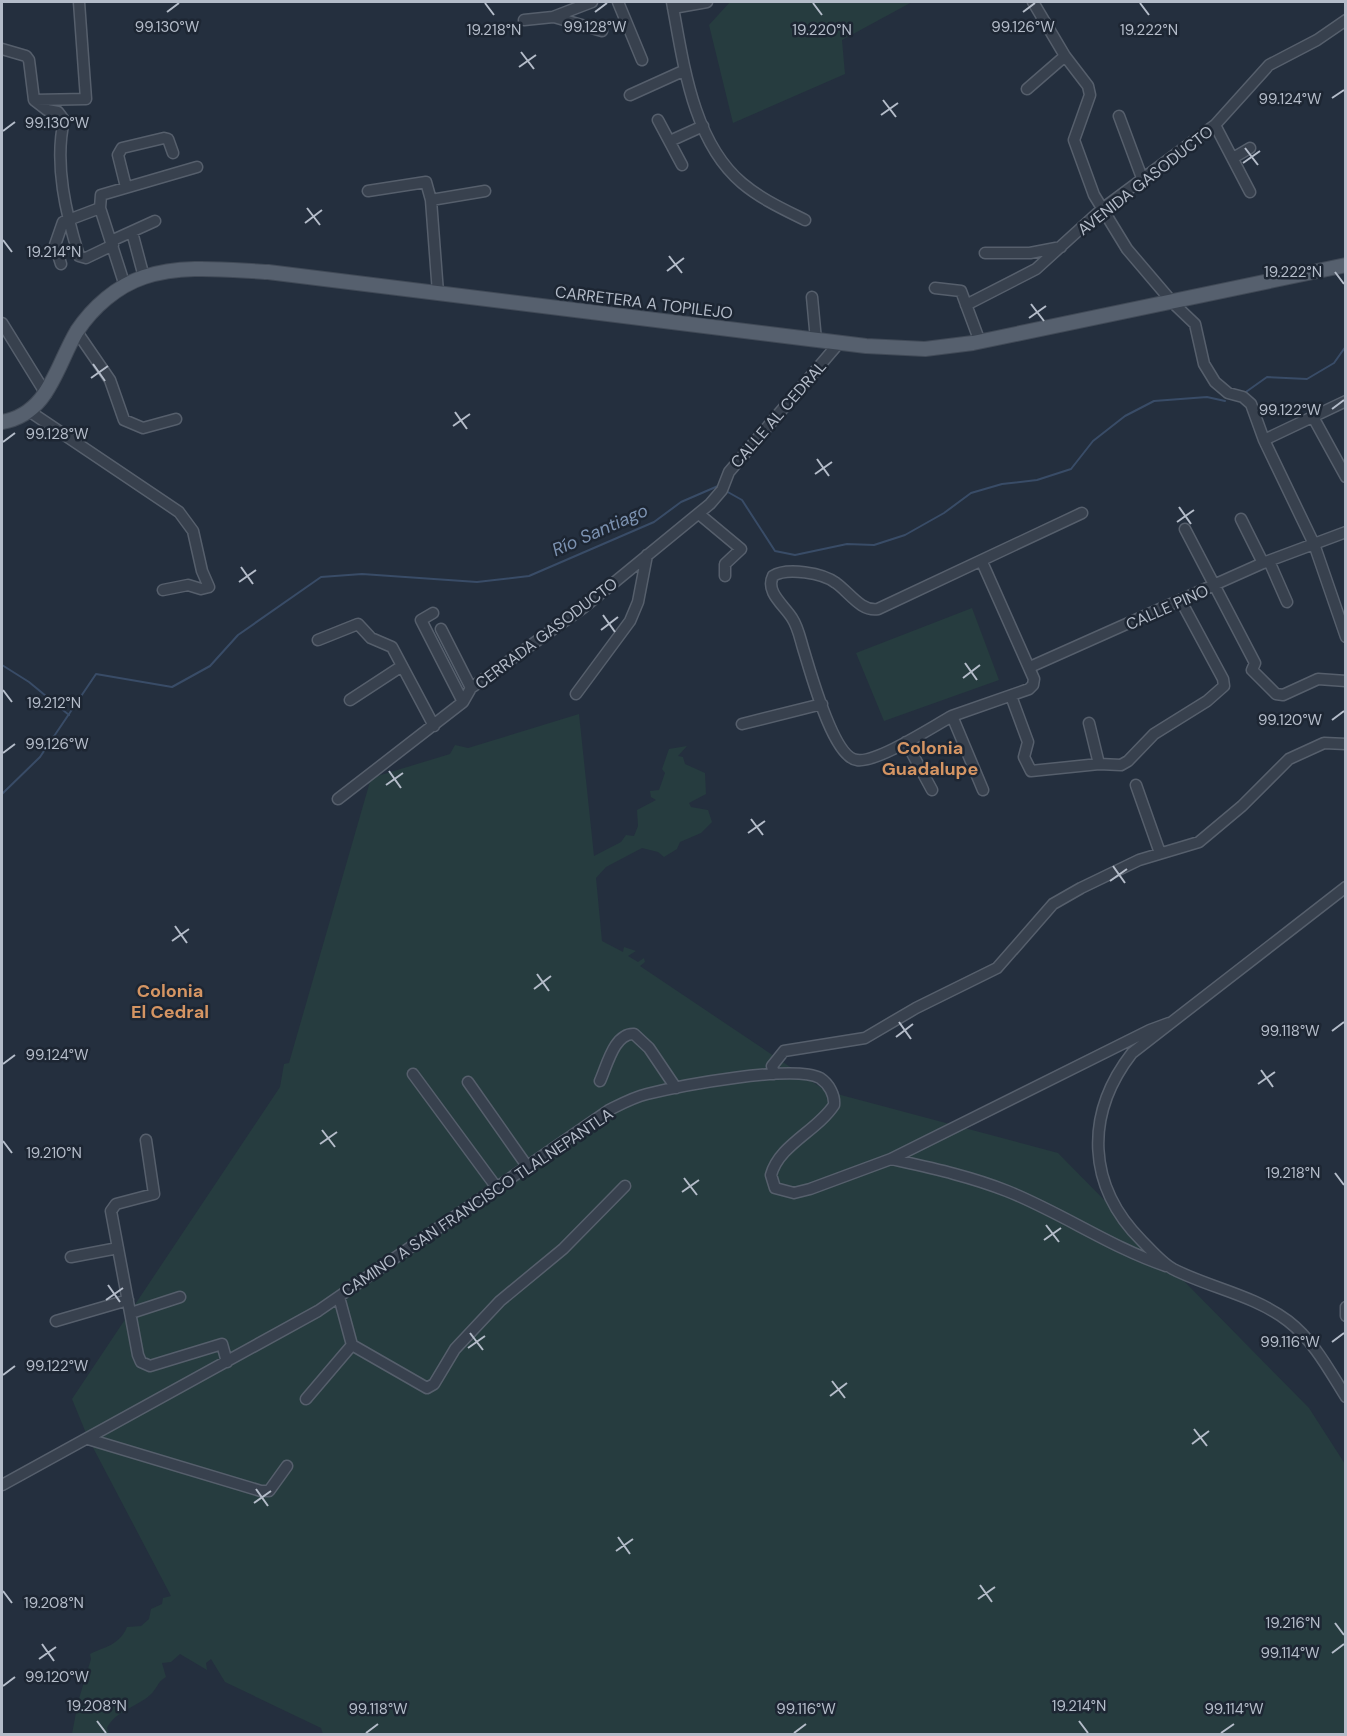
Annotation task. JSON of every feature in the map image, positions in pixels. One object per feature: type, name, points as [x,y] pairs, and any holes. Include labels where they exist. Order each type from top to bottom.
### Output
[{"type":"main road","name":"CARRETERA A TOPILEJO","points":[[2,422],[29,411],[46,394],[77,332],[99,305],[125,286],[144,277],[182,270],[218,269],[267,272],[839,343],[925,349],[980,342],[1346,265]]},
{"type":"street","points":[[34,100],[86,99],[79,2]]},
{"type":"street","points":[[524,20],[553,17],[592,2]]},
{"type":"street","points":[[618,2],[642,60]]},
{"type":"street","points":[[707,2],[672,5],[683,71],[703,126],[719,154],[741,182],[768,201],[805,220]]},
{"type":"street","points":[[1033,2],[1065,56],[1088,86],[1090,95],[1074,140],[1102,209],[1127,249],[1173,303],[1195,324],[1204,364],[1215,382],[1228,393],[1248,400],[1251,404],[1264,440],[1314,544],[1346,637]]},
{"type":"street","points":[[553,17],[602,31]]},
{"type":"street","name":"AVENIDA GASODUCTO","points":[[966,305],[1036,269],[1102,209],[1215,125],[1269,65],[1317,40],[1346,20]]},
{"type":"street","points":[[2,49],[26,56],[29,60],[34,100],[47,110],[58,112],[64,120],[59,141],[68,219],[79,256],[82,259],[155,221]]},
{"type":"street","points":[[1027,89],[1065,56]]},
{"type":"street","points":[[630,95],[683,71]]},
{"type":"street","points":[[1119,116],[1142,178]]},
{"type":"street","points":[[658,120],[682,165]]},
{"type":"street","points":[[1215,125],[1250,192]]},
{"type":"street","points":[[670,141],[703,126]]},
{"type":"street","points":[[126,187],[118,155],[122,148],[164,138],[168,139],[172,153]]},
{"type":"street","points":[[1233,158],[1250,147]]},
{"type":"street","points":[[125,286],[100,208],[101,195],[197,167]]},
{"type":"street","points":[[368,191],[422,181],[428,186],[438,293]]},
{"type":"street","points":[[430,200],[485,191]]},
{"type":"street","points":[[62,264],[55,245],[61,225],[68,219],[100,208]]},
{"type":"street","points":[[132,232],[144,277]]},
{"type":"street","points":[[984,253],[1030,253],[1061,247]]},
{"type":"street","points":[[935,288],[961,291],[980,342]]},
{"type":"street","points":[[812,297],[816,340]]},
{"type":"street","points":[[2,322],[46,394]]},
{"type":"street","points":[[77,332],[110,380],[124,420],[143,428],[176,419]]},
{"type":"street","name":"CALLE AL CEDRAL","points":[[699,514],[839,343]]},
{"type":"street","points":[[1264,440],[1346,401]]},
{"type":"street","points":[[29,411],[172,504],[194,531],[202,571],[209,586],[201,589],[188,585],[163,590]]},
{"type":"street","points":[[1312,417],[1346,477]]},
{"type":"street","points":[[982,562],[1030,667],[1033,685],[1011,696],[952,716],[874,757],[857,760],[848,757],[841,749],[822,704],[793,620],[772,591],[770,581],[780,571],[834,581],[871,610],[982,562],[1082,513]]},
{"type":"street","points":[[699,514],[741,549],[725,564],[725,576]]},
{"type":"street","name":"CERRADA GASODUCTO","points":[[338,799],[463,702],[471,688],[583,608],[699,514]]},
{"type":"street","points":[[1241,519],[1287,602]]},
{"type":"street","points":[[1185,529],[1255,663],[1252,670],[1276,694],[1282,695],[1318,680],[1346,681]]},
{"type":"street","name":"CALLE PINO","points":[[1030,667],[1266,562],[1346,531]]},
{"type":"street","points":[[576,694],[630,621],[638,602],[647,555]]},
{"type":"street","points":[[1011,696],[1028,742],[1023,757],[1032,771],[1099,764],[1121,765],[1128,761],[1154,734],[1207,701],[1224,686],[1223,679],[1181,601]]},
{"type":"street","points":[[433,613],[421,620],[463,702]]},
{"type":"street","points":[[318,640],[358,624],[371,638],[392,647],[434,726]]},
{"type":"street","points":[[441,629],[471,688]]},
{"type":"street","points":[[350,700],[402,666]]},
{"type":"street","points":[[742,724],[822,704]]},
{"type":"street","points":[[952,716],[983,790]]},
{"type":"street","points":[[1089,723],[1099,764]]},
{"type":"street","points":[[906,742],[932,790]]},
{"type":"street","points":[[774,1074],[772,1066],[784,1051],[865,1038],[916,1008],[997,968],[1053,904],[1081,888],[1160,853],[1199,842],[1242,806],[1289,759],[1324,743],[1346,744]]},
{"type":"street","points":[[1136,785],[1160,853]]},
{"type":"street","points":[[1171,1268],[1117,1213],[1102,1178],[1100,1116],[1121,1068],[1132,1053],[1169,1023],[1346,887]]},
{"type":"street","name":"CAMINO A SAN FRANCISCO TLALNEPANTLA","points":[[2,1485],[227,1362],[339,1297],[609,1110],[638,1097],[676,1088],[774,1074],[819,1078],[831,1089],[834,1098],[828,1114],[773,1167],[771,1175],[775,1188],[794,1193],[891,1159],[1149,1030],[1169,1023]]},
{"type":"street","points":[[600,1081],[619,1040],[629,1034],[634,1034],[649,1048],[676,1088]]},
{"type":"street","points":[[413,1074],[497,1188]]},
{"type":"street","points":[[468,1082],[527,1166]]},
{"type":"street","points":[[146,1140],[154,1194],[111,1208],[138,1355],[145,1365],[150,1366],[222,1344],[227,1362]]},
{"type":"street","points":[[891,1159],[947,1171],[1008,1192],[1131,1254],[1251,1300],[1287,1321],[1316,1349],[1346,1397]]},
{"type":"street","points":[[339,1297],[352,1345],[381,1359],[420,1386],[427,1388],[434,1384],[455,1349],[500,1301],[563,1249],[625,1186]]},
{"type":"street","points":[[71,1257],[118,1248]]},
{"type":"street","points":[[131,1313],[180,1297]]},
{"type":"street","points":[[56,1321],[128,1300]]},
{"type":"street","points":[[306,1400],[352,1345]]},
{"type":"street","points":[[88,1439],[261,1491],[269,1491],[287,1466]]},
{"type":"green space","points":[[730,2],[912,2],[842,40],[845,74],[733,123],[709,25]]},
{"type":"green space","points":[[972,608],[999,680],[884,721],[856,653]]},
{"type":"green space","points":[[579,714],[594,856],[621,842],[626,835],[634,836],[638,826],[637,810],[656,800],[651,797],[650,791],[659,790],[665,773],[662,769],[669,749],[687,746],[678,756],[683,757],[685,764],[705,773],[706,794],[689,803],[691,807],[708,810],[712,822],[701,833],[680,842],[677,849],[664,857],[658,852],[642,848],[606,867],[596,878],[602,941],[623,952],[624,947],[636,951],[628,956],[638,962],[644,958],[645,962],[640,966],[826,1091],[1058,1153],[1309,1408],[1345,1464],[1345,1734],[323,1734],[321,1728],[225,1682],[211,1659],[206,1663],[207,1670],[180,1654],[171,1662],[162,1663],[166,1677],[145,1699],[115,1717],[107,1728],[109,1734],[72,1734],[78,1702],[91,1659],[90,1654],[116,1642],[127,1627],[141,1626],[149,1619],[151,1609],[162,1604],[163,1598],[171,1596],[88,1438],[72,1399],[280,1087],[284,1064],[289,1063],[371,778],[450,754],[455,745],[468,748]]},
{"type":"waterway","name":"Río Santiago","points":[[1243,394],[1267,377],[1307,379],[1334,363],[1346,346]]},
{"type":"waterway","name":"Río Santiago","points":[[726,491],[742,500],[775,551],[795,555],[847,544],[874,545],[905,535],[944,513],[971,493],[1002,484],[1037,480],[1071,469],[1093,441],[1125,416],[1154,401],[1207,397],[1225,401]]},
{"type":"waterway","name":"Río Santiago","points":[[2,794],[40,757],[96,674],[172,687],[210,666],[238,635],[321,577],[362,574],[477,582],[529,576],[654,522],[681,502],[718,486]]},
{"type":"waterway","points":[[2,665],[29,682],[69,715]]},
{"type":"district","name":"Colonia Guadalupe","points":[[930,758]]},
{"type":"district","name":"Colonia El Cedral","points":[[170,1001]]}]
